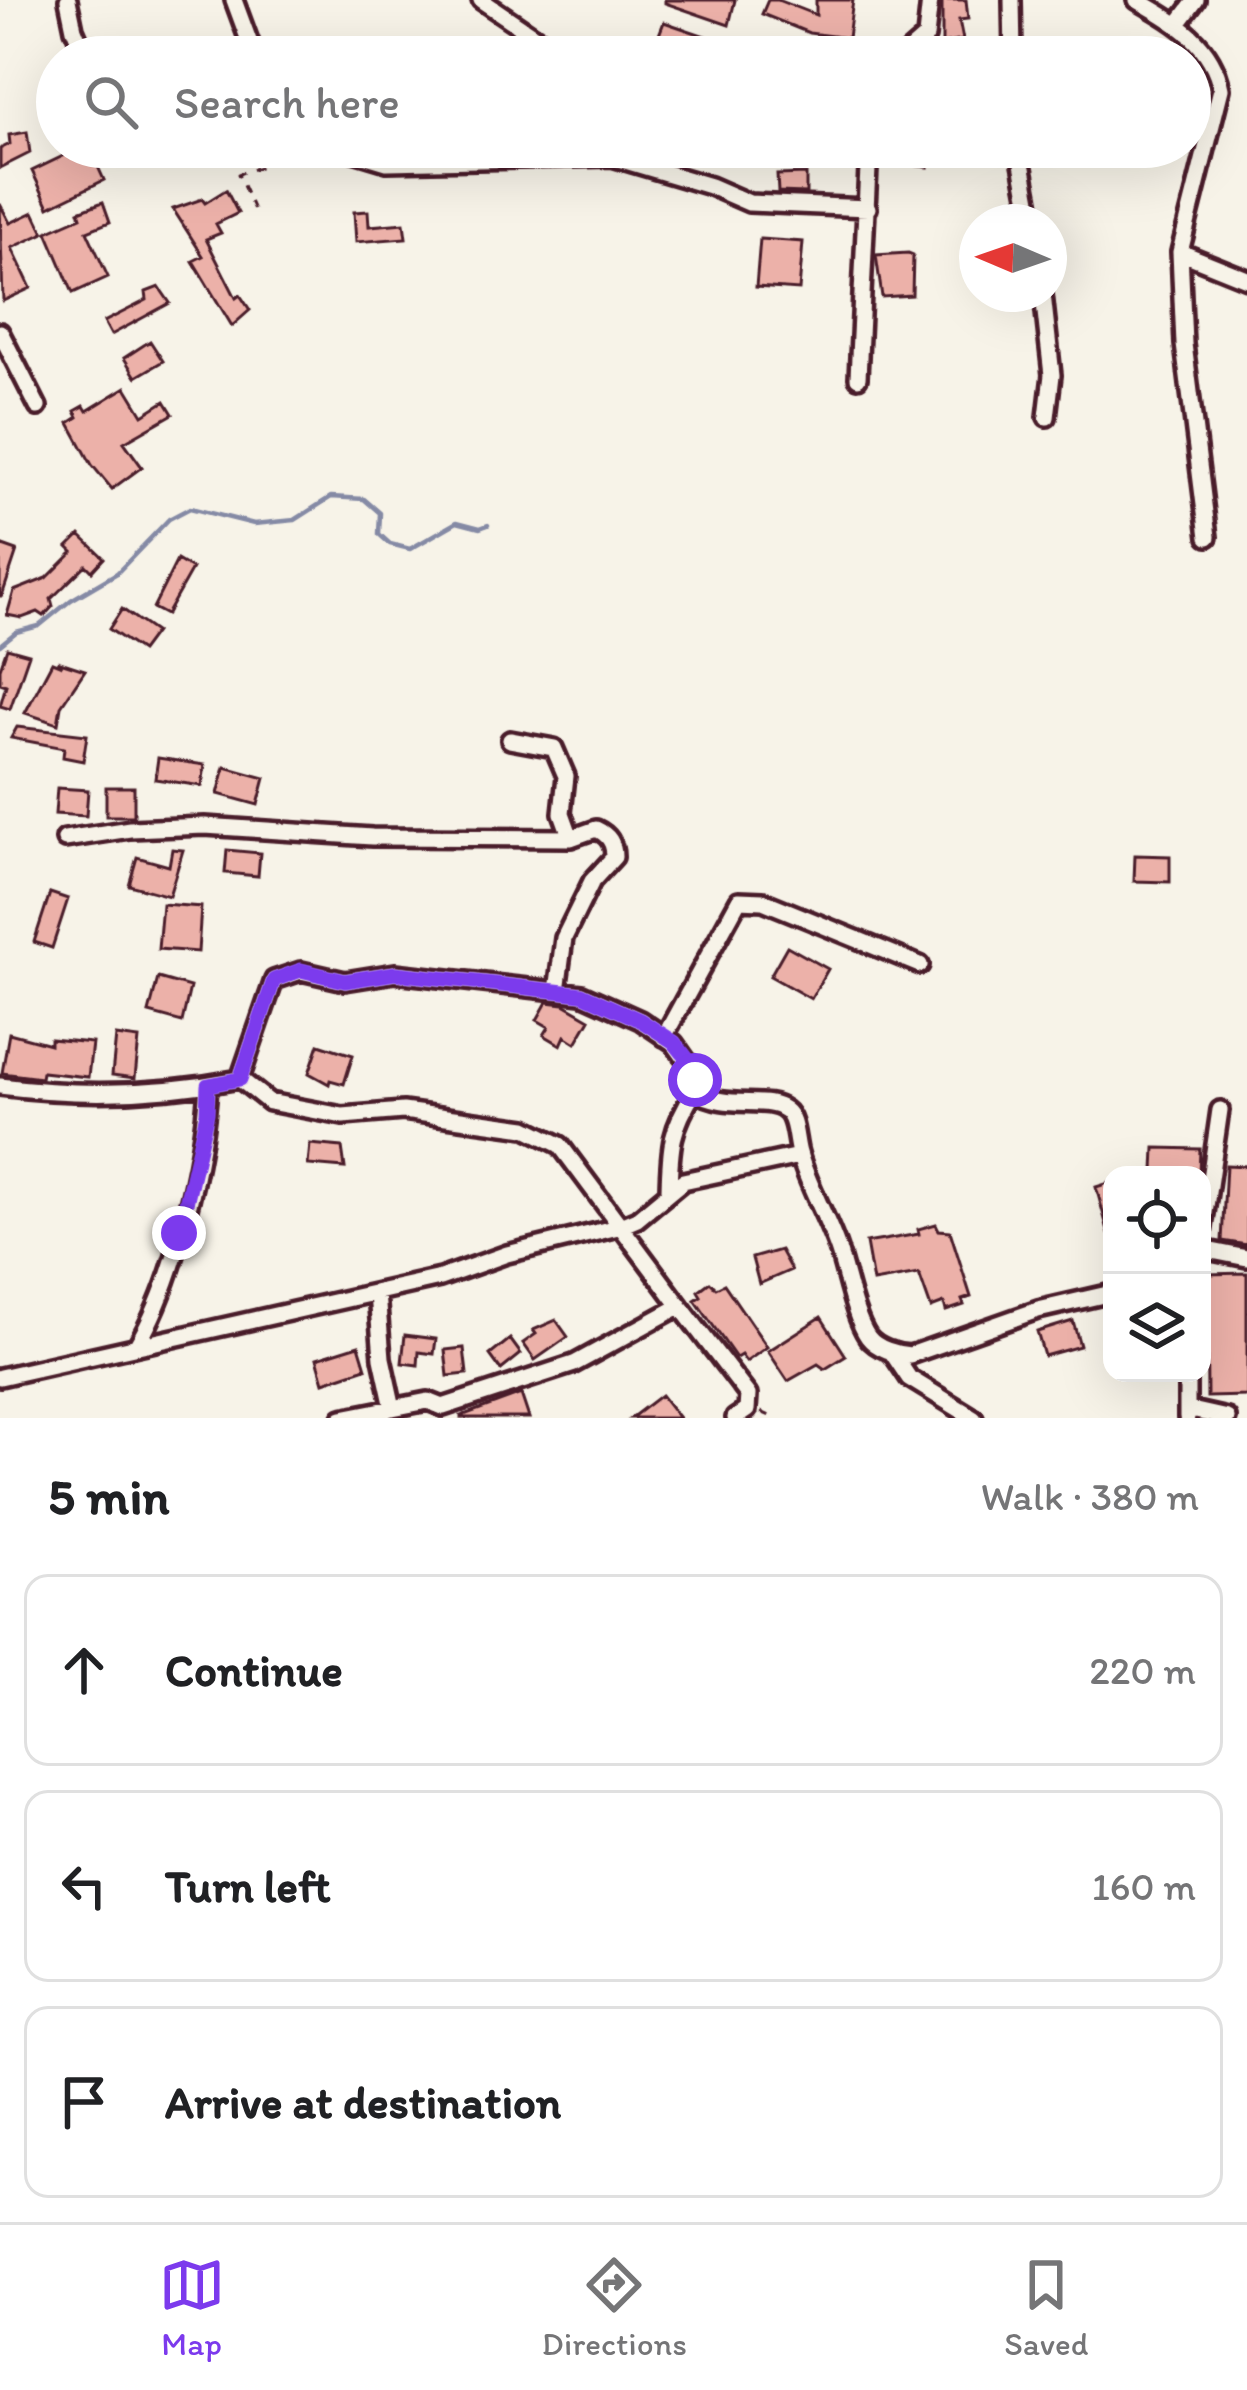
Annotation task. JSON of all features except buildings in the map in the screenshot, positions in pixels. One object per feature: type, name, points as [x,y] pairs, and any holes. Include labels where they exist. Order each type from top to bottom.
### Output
[{"type":"street","points":[[68,0],[77,36]]},
{"type":"street","points":[[234,0],[247,36]]},
{"type":"street","points":[[926,36],[930,0]]},
{"type":"street","points":[[1012,0],[1013,36]]},
{"type":"street","points":[[1137,0],[1190,36]]},
{"type":"street","points":[[1178,24],[1196,0]]},
{"type":"street","points":[[496,3],[538,36]]},
{"type":"street","points":[[1211,59],[1221,88],[1211,128]]},
{"type":"street","points":[[659,168],[749,203],[868,208]]},
{"type":"street","points":[[857,378],[868,168]]},
{"type":"street","points":[[1023,168],[1030,204]]},
{"type":"street","points":[[1201,168],[1180,252],[1184,344],[1208,537]]},
{"type":"street","points":[[1180,252],[1247,279]]},
{"type":"street","points":[[1045,312],[1052,375],[1047,416]]},
{"type":"street","points":[[0,332],[38,406]]},
{"type":"street","points":[[510,740],[547,745],[560,754],[566,776],[562,813],[571,838]]},
{"type":"street","points":[[65,839],[196,826],[372,837],[571,838],[596,829],[611,841],[614,857],[592,881],[564,938],[557,991]]},
{"type":"street","points":[[664,1037],[739,900],[763,901],[920,965]]},
{"type":"street","points":[[240,1079],[274,980],[301,970],[345,981],[395,973],[582,994],[640,1020],[686,1057],[695,1091],[717,1103],[771,1105],[791,1117],[800,1156],[869,1338],[891,1352],[909,1378],[974,1418]]},
{"type":"street","points":[[0,1086],[53,1093],[240,1079],[269,1102],[343,1115],[403,1111],[526,1128],[560,1145],[748,1395],[746,1410],[735,1418]]},
{"type":"street","points":[[137,1345],[155,1311],[188,1202],[207,1113],[208,1085]]},
{"type":"street","points":[[669,1190],[671,1137],[676,1118],[695,1091]]},
{"type":"street","points":[[1211,1172],[1220,1110]]},
{"type":"street","points":[[0,1377],[376,1293],[618,1226],[637,1219],[669,1190],[698,1176],[800,1156]]},
{"type":"street","points":[[1211,1251],[1247,1258]]},
{"type":"street","points":[[376,1293],[393,1408]]},
{"type":"street","points":[[891,1352],[910,1355],[1038,1310],[1103,1295]]},
{"type":"street","points":[[342,1418],[428,1401],[446,1412],[574,1364],[680,1306]]},
{"type":"street","points":[[1187,1382],[1187,1413],[1227,1418]]},
{"type":"path","points":[[254,210],[238,175],[260,168]]},
{"type":"waterway","points":[[0,645],[16,632],[39,626],[117,573],[169,519],[190,508],[254,524],[295,520],[331,497],[364,499],[380,513],[379,534],[390,544],[410,549],[457,522],[480,528],[488,525]]},
{"type":"route","points":[[179,1233],[207,1113],[208,1085],[240,1079],[274,980],[301,970],[345,981],[395,973],[582,994],[640,1020],[674,1042],[695,1080]]}]
